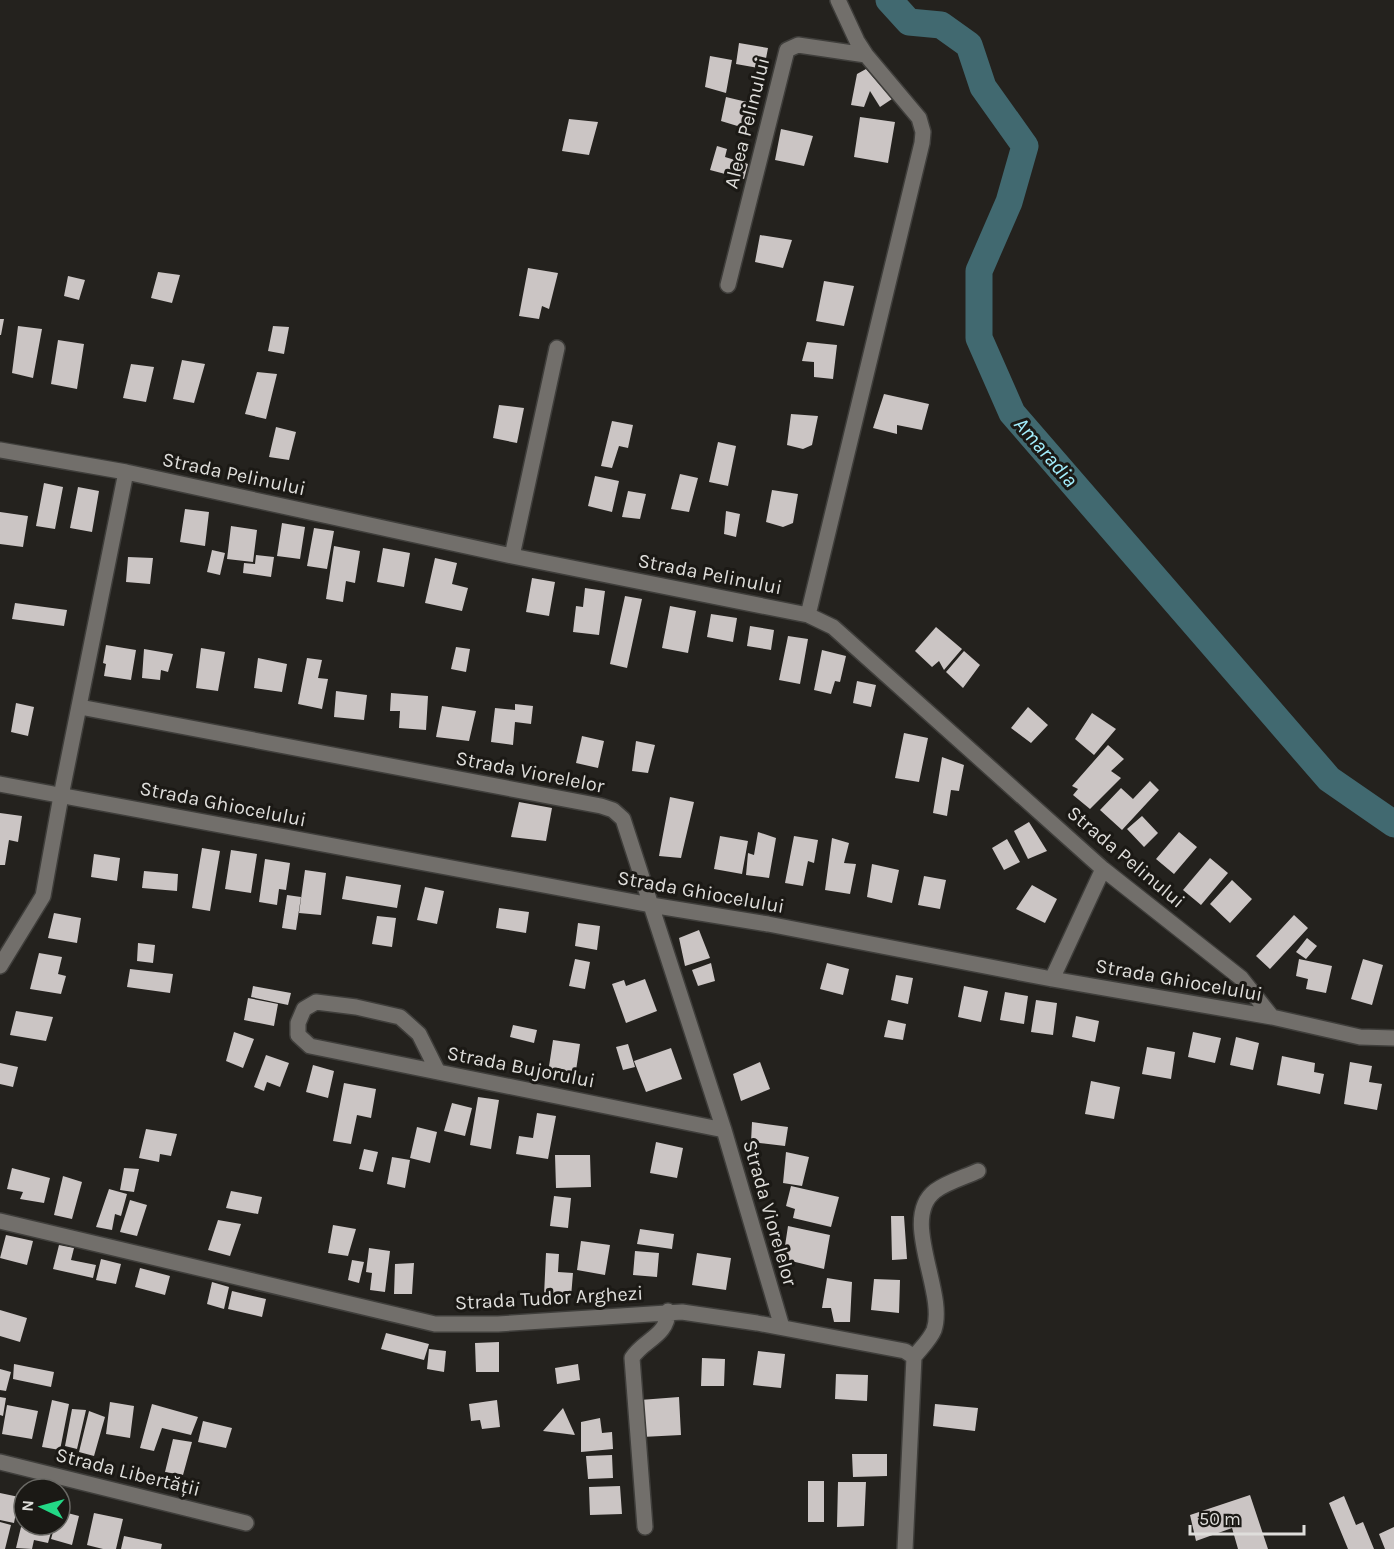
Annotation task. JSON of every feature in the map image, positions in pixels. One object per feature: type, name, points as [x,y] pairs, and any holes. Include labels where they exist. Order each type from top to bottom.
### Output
[{"type":"street","points":[[808,615],[923,132],[919,118],[866,55],[838,0]]},
{"type":"street","name":"Aleea Pelinului","points":[[728,285],[787,50],[798,45],[866,55]]},
{"type":"street","points":[[512,556],[557,348]]},
{"type":"street","name":"Strada Pelinului","points":[[0,450],[126,472],[512,556],[808,615],[833,627],[1103,869],[1241,978],[1272,1017]]},
{"type":"street","points":[[0,966],[43,896],[126,472]]},
{"type":"street","name":"Strada Viorelelor","points":[[80,706],[613,810],[623,819],[724,1130],[782,1328]]},
{"type":"street","name":"Strada Ghiocelului","points":[[0,783],[651,905],[768,924],[1052,979],[1272,1017],[1360,1037],[1394,1038]]},
{"type":"street","points":[[1052,979],[1103,869]]},
{"type":"street","name":"Strada Bujorului","points":[[438,1072],[419,1034],[400,1017],[356,1007],[316,1002],[304,1009],[298,1023],[298,1035],[310,1046],[438,1072],[724,1130]]},
{"type":"street","points":[[905,1549],[915,1357],[933,1331],[935,1316],[922,1214],[927,1201],[936,1191],[978,1171]]},
{"type":"street","name":"Strada Tudor Arghezi","points":[[0,1221],[435,1324],[498,1324],[668,1311],[782,1328],[905,1351],[915,1357]]},
{"type":"street","points":[[645,1527],[632,1358],[664,1327],[668,1311]]},
{"type":"street","name":"Strada Libertății","points":[[0,1462],[246,1522]]},
{"type":"building","points":[[739,43],[768,48],[764,69],[736,64]]},
{"type":"building","points":[[710,56],[732,60],[726,93],[705,87]]},
{"type":"building","points":[[866,69],[892,99],[880,107],[870,91],[864,107],[851,105],[857,74]]},
{"type":"building","points":[[726,97],[751,103],[744,128],[721,121]]},
{"type":"building","points":[[860,117],[895,122],[888,163],[854,157]]},
{"type":"building","points":[[569,119],[598,122],[589,155],[562,151]]},
{"type":"building","points":[[781,129],[813,136],[804,166],[775,160]]},
{"type":"building","points":[[717,146],[727,149],[725,157],[748,164],[744,179],[710,170]]},
{"type":"building","points":[[760,235],[792,240],[783,268],[755,262]]},
{"type":"building","points":[[528,268],[558,273],[549,309],[542,306],[539,319],[519,316]]},
{"type":"building","points":[[158,272],[180,275],[172,303],[151,298]]},
{"type":"building","points":[[68,276],[85,280],[79,300],[64,296]]},
{"type":"building","points":[[824,281],[854,286],[844,326],[816,321]]},
{"type":"building","points":[[0,319],[4,319],[1,335],[0,335]]},
{"type":"building","points":[[18,326],[42,329],[33,378],[12,373]]},
{"type":"building","points":[[273,326],[289,327],[284,354],[268,351]]},
{"type":"building","points":[[58,340],[84,344],[77,389],[51,384]]},
{"type":"building","points":[[807,342],[837,345],[833,379],[814,377],[814,362],[802,361]]},
{"type":"building","points":[[182,360],[205,364],[194,403],[173,399]]},
{"type":"building","points":[[131,364],[154,367],[146,402],[123,398]]},
{"type":"building","points":[[257,372],[277,374],[266,419],[245,414]]},
{"type":"building","points":[[884,394],[929,404],[922,430],[897,425],[897,434],[873,428]]},
{"type":"building","points":[[499,405],[524,408],[517,443],[493,438]]},
{"type":"building","points":[[791,414],[818,416],[812,445],[803,449],[787,445]]},
{"type":"building","points":[[612,421],[633,425],[628,448],[619,446],[612,468],[601,466]]},
{"type":"building","points":[[276,427],[296,432],[289,460],[269,457]]},
{"type":"building","points":[[718,442],[736,446],[728,486],[709,482]]},
{"type":"building","points":[[680,474],[698,478],[689,512],[671,509]]},
{"type":"building","points":[[595,476],[619,481],[612,512],[588,506]]},
{"type":"building","points":[[44,483],[63,487],[55,529],[36,526]]},
{"type":"building","points":[[78,487],[99,491],[92,532],[70,528]]},
{"type":"building","points":[[772,490],[798,494],[793,523],[783,527],[766,522]]},
{"type":"building","points":[[628,491],[646,494],[640,519],[622,517]]},
{"type":"building","points":[[185,509],[209,512],[205,546],[180,542]]},
{"type":"building","points":[[726,511],[740,514],[736,537],[724,534]]},
{"type":"building","points":[[0,512],[28,516],[23,547],[0,544]]},
{"type":"building","points":[[282,523],[305,527],[300,559],[277,556]]},
{"type":"building","points":[[231,526],[257,530],[253,562],[227,559]]},
{"type":"building","points":[[314,528],[334,531],[327,569],[307,566]]},
{"type":"building","points":[[334,546],[360,551],[355,583],[346,581],[343,602],[326,599]]},
{"type":"building","points":[[383,548],[410,553],[404,587],[377,582]]},
{"type":"building","points":[[212,550],[225,553],[220,575],[207,572]]},
{"type":"building","points":[[256,555],[274,557],[271,577],[243,573],[244,563],[255,564]]},
{"type":"building","points":[[128,557],[153,558],[150,584],[126,582]]},
{"type":"building","points":[[435,558],[457,563],[452,584],[468,588],[462,611],[425,603]]},
{"type":"building","points":[[532,578],[555,582],[549,616],[526,612]]},
{"type":"building","points":[[585,588],[605,591],[599,635],[573,632],[576,606],[583,607]]},
{"type":"building","points":[[625,596],[642,599],[627,668],[610,664]]},
{"type":"building","points":[[15,603],[67,610],[64,626],[12,619]]},
{"type":"building","points":[[670,606],[696,611],[688,653],[662,648]]},
{"type":"building","points":[[711,614],[737,618],[733,642],[707,637]]},
{"type":"building","points":[[750,626],[774,630],[771,650],[747,646]]},
{"type":"building","points":[[936,627],[962,649],[944,670],[939,661],[932,667],[915,651]]},
{"type":"building","points":[[788,636],[808,639],[800,684],[779,680]]},
{"type":"building","points":[[106,645],[136,650],[131,680],[104,676],[106,664],[103,663]]},
{"type":"building","points":[[456,647],[470,649],[466,672],[451,669]]},
{"type":"building","points":[[201,648],[225,652],[218,691],[196,688]]},
{"type":"building","points":[[144,649],[173,654],[168,672],[161,670],[160,680],[142,678]]},
{"type":"building","points":[[822,650],[846,656],[840,682],[835,681],[831,694],[814,690]]},
{"type":"building","points":[[964,651],[980,665],[963,688],[946,672]]},
{"type":"building","points":[[258,658],[287,664],[282,692],[254,688]]},
{"type":"building","points":[[307,658],[322,660],[318,678],[328,679],[322,709],[298,704]]},
{"type":"building","points":[[857,681],[876,685],[871,707],[853,703]]},
{"type":"building","points":[[336,691],[367,695],[364,720],[334,717]]},
{"type":"building","points":[[391,693],[428,696],[426,730],[399,728],[400,711],[390,711]]},
{"type":"building","points":[[16,703],[34,707],[28,736],[11,732]]},
{"type":"building","points":[[515,704],[533,706],[531,724],[515,722],[513,745],[491,742],[495,708],[515,710]]},
{"type":"building","points":[[442,706],[476,711],[469,741],[436,737]]},
{"type":"building","points":[[1028,707],[1048,725],[1031,743],[1011,728]]},
{"type":"building","points":[[1092,713],[1116,729],[1094,755],[1075,739]]},
{"type":"building","points":[[904,733],[928,738],[919,782],[895,778]]},
{"type":"building","points":[[582,736],[604,741],[598,768],[576,763]]},
{"type":"building","points":[[636,741],[655,745],[648,773],[632,771]]},
{"type":"building","points":[[1108,745],[1124,759],[1111,771],[1121,778],[1090,809],[1073,795],[1078,789],[1072,786]]},
{"type":"building","points":[[942,757],[964,765],[959,791],[951,790],[947,816],[933,813]]},
{"type":"building","points":[[1150,781],[1159,790],[1122,830],[1100,810],[1121,788],[1133,799]]},
{"type":"building","points":[[670,797],[694,802],[681,858],[659,856]]},
{"type":"building","points":[[519,802],[552,808],[546,841],[511,837]]},
{"type":"building","points":[[0,813],[22,816],[18,842],[9,840],[5,865],[0,865]]},
{"type":"building","points":[[1142,816],[1158,833],[1144,847],[1127,829]]},
{"type":"building","points":[[1029,822],[1047,851],[1028,859],[1014,831]]},
{"type":"building","points":[[758,832],[776,838],[769,878],[746,875],[748,853],[754,855]]},
{"type":"building","points":[[1179,832],[1197,847],[1174,874],[1156,859]]},
{"type":"building","points":[[720,836],[748,841],[742,874],[714,869]]},
{"type":"building","points":[[794,836],[818,840],[814,863],[808,861],[803,886],[785,883]]},
{"type":"building","points":[[832,838],[849,843],[844,863],[856,864],[850,894],[825,890]]},
{"type":"building","points":[[1007,839],[1020,862],[1004,870],[992,848]]},
{"type":"building","points":[[202,848],[220,851],[210,911],[192,908]]},
{"type":"building","points":[[231,850],[257,854],[251,893],[225,889]]},
{"type":"building","points":[[94,854],[120,858],[117,881],[91,877]]},
{"type":"building","points":[[1210,858],[1228,873],[1201,905],[1183,890]]},
{"type":"building","points":[[265,859],[290,863],[286,890],[279,889],[277,905],[259,902]]},
{"type":"building","points":[[872,864],[899,870],[892,903],[867,897]]},
{"type":"building","points":[[305,870],[326,873],[321,915],[299,913]]},
{"type":"building","points":[[144,871],[178,874],[177,891],[142,888]]},
{"type":"building","points":[[346,876],[401,885],[397,908],[342,899]]},
{"type":"building","points":[[924,876],[946,880],[940,909],[918,905]]},
{"type":"building","points":[[1232,880],[1252,899],[1230,923],[1210,904]]},
{"type":"building","points":[[1032,885],[1057,899],[1045,923],[1016,909]]},
{"type":"building","points":[[425,887],[444,891],[437,924],[417,920]]},
{"type":"building","points":[[287,895],[301,897],[296,930],[282,928]]},
{"type":"building","points":[[499,908],[529,912],[526,933],[496,928]]},
{"type":"building","points":[[54,913],[81,918],[77,943],[48,938]]},
{"type":"building","points":[[1294,915],[1308,928],[1270,969],[1256,956]]},
{"type":"building","points":[[377,916],[396,918],[392,947],[372,944]]},
{"type":"building","points":[[578,923],[600,926],[597,950],[575,946]]},
{"type":"building","points":[[699,930],[710,958],[685,966],[679,938]]},
{"type":"building","points":[[1307,938],[1317,946],[1306,959],[1296,952]]},
{"type":"building","points":[[138,943],[155,945],[153,963],[137,961]]},
{"type":"building","points":[[39,953],[62,957],[58,974],[66,976],[61,994],[30,989]]},
{"type":"building","points":[[575,959],[590,962],[585,989],[569,986]]},
{"type":"building","points":[[1299,959],[1332,966],[1326,993],[1306,989],[1308,979],[1296,976]]},
{"type":"building","points":[[1363,959],[1383,965],[1372,1005],[1351,999]]},
{"type":"building","points":[[711,963],[715,981],[698,986],[692,970]]},
{"type":"building","points":[[827,963],[849,969],[843,995],[820,989]]},
{"type":"building","points":[[130,969],[173,974],[170,993],[127,987]]},
{"type":"building","points":[[896,975],[913,978],[908,1004],[891,1000]]},
{"type":"building","points":[[645,979],[657,1011],[626,1023],[612,984],[624,980],[626,986]]},
{"type":"building","points":[[253,986],[291,993],[288,1005],[251,997]]},
{"type":"building","points":[[964,986],[988,991],[981,1022],[958,1017]]},
{"type":"building","points":[[1005,992],[1028,996],[1024,1024],[1000,1020]]},
{"type":"building","points":[[248,998],[278,1004],[274,1026],[244,1020]]},
{"type":"building","points":[[1036,1000],[1057,1003],[1053,1035],[1031,1032]]},
{"type":"building","points":[[16,1011],[53,1017],[46,1041],[10,1035]]},
{"type":"building","points":[[1076,1016],[1099,1021],[1095,1042],[1072,1037]]},
{"type":"building","points":[[888,1020],[906,1024],[903,1040],[884,1037]]},
{"type":"building","points":[[513,1025],[537,1030],[534,1043],[510,1037]]},
{"type":"building","points":[[234,1032],[254,1039],[243,1068],[226,1061]]},
{"type":"building","points":[[1193,1032],[1221,1038],[1215,1063],[1188,1057]]},
{"type":"building","points":[[1236,1037],[1259,1043],[1253,1070],[1230,1065]]},
{"type":"building","points":[[553,1040],[580,1044],[575,1077],[548,1073]]},
{"type":"building","points":[[628,1044],[635,1067],[623,1070],[616,1047]]},
{"type":"building","points":[[1147,1047],[1175,1052],[1171,1079],[1142,1074]]},
{"type":"building","points":[[671,1048],[682,1079],[646,1092],[634,1061]]},
{"type":"building","points":[[266,1055],[289,1063],[280,1087],[267,1082],[264,1091],[254,1087]]},
{"type":"building","points":[[1282,1056],[1315,1063],[1314,1072],[1324,1074],[1320,1094],[1277,1085]]},
{"type":"building","points":[[760,1062],[770,1089],[741,1101],[733,1074]]},
{"type":"building","points":[[1350,1062],[1372,1066],[1369,1082],[1382,1084],[1377,1110],[1344,1104]]},
{"type":"building","points":[[0,1063],[18,1067],[13,1087],[0,1084]]},
{"type":"building","points":[[313,1065],[334,1071],[328,1098],[306,1092]]},
{"type":"building","points":[[1091,1081],[1120,1087],[1114,1119],[1085,1114]]},
{"type":"building","points":[[344,1083],[376,1089],[371,1118],[357,1115],[351,1144],[333,1141]]},
{"type":"building","points":[[478,1097],[499,1100],[491,1149],[470,1145]]},
{"type":"building","points":[[452,1103],[472,1108],[465,1136],[444,1131]]},
{"type":"building","points":[[537,1113],[556,1116],[548,1159],[516,1154],[519,1136],[533,1138]]},
{"type":"building","points":[[752,1122],[788,1127],[785,1146],[751,1142]]},
{"type":"building","points":[[417,1127],[437,1132],[430,1163],[410,1158]]},
{"type":"building","points":[[146,1129],[177,1134],[171,1156],[160,1154],[159,1162],[139,1158]]},
{"type":"building","points":[[656,1142],[683,1148],[677,1178],[650,1173]]},
{"type":"building","points":[[364,1149],[378,1152],[373,1172],[359,1169]]},
{"type":"building","points":[[786,1152],[809,1157],[802,1186],[783,1183]]},
{"type":"building","points":[[555,1155],[590,1155],[591,1187],[556,1188]]},
{"type":"building","points":[[392,1157],[410,1160],[405,1188],[387,1184]]},
{"type":"building","points":[[12,1168],[50,1178],[44,1203],[20,1199],[23,1192],[7,1189]]},
{"type":"building","points":[[124,1168],[139,1169],[134,1192],[120,1190]]},
{"type":"building","points":[[63,1176],[82,1182],[72,1219],[54,1215]]},
{"type":"building","points":[[791,1186],[839,1197],[831,1227],[793,1218],[795,1209],[786,1206]]},
{"type":"building","points":[[109,1189],[127,1194],[121,1216],[115,1214],[112,1230],[96,1227]]},
{"type":"building","points":[[231,1191],[262,1197],[258,1214],[226,1208]]},
{"type":"building","points":[[554,1196],[571,1198],[568,1228],[550,1226]]},
{"type":"building","points":[[130,1200],[147,1205],[137,1236],[120,1232]]},
{"type":"building","points":[[891,1216],[904,1216],[907,1259],[892,1260]]},
{"type":"building","points":[[218,1220],[241,1224],[230,1256],[208,1250]]},
{"type":"building","points":[[333,1225],[356,1229],[348,1256],[328,1253]]},
{"type":"building","points":[[788,1226],[830,1235],[824,1269],[783,1259]]},
{"type":"building","points":[[640,1229],[674,1234],[672,1249],[637,1244]]},
{"type":"building","points":[[6,1235],[33,1241],[27,1265],[0,1258]]},
{"type":"building","points":[[581,1241],[610,1245],[605,1275],[577,1270]]},
{"type":"building","points":[[59,1245],[74,1248],[71,1260],[96,1265],[93,1278],[53,1269]]},
{"type":"building","points":[[369,1248],[390,1251],[385,1292],[370,1290],[372,1273],[366,1272]]},
{"type":"building","points":[[635,1251],[659,1253],[657,1277],[633,1275]]},
{"type":"building","points":[[546,1253],[559,1254],[558,1272],[573,1273],[571,1297],[544,1296]]},
{"type":"building","points":[[697,1253],[731,1258],[726,1290],[692,1285]]},
{"type":"building","points":[[101,1259],[121,1264],[116,1284],[96,1280]]},
{"type":"building","points":[[352,1260],[364,1262],[359,1283],[348,1280]]},
{"type":"building","points":[[414,1263],[412,1294],[394,1294],[395,1264]]},
{"type":"building","points":[[140,1268],[170,1276],[165,1295],[135,1287]]},
{"type":"building","points":[[827,1278],[852,1282],[850,1322],[834,1322],[831,1308],[822,1308]]},
{"type":"building","points":[[874,1279],[900,1280],[899,1313],[871,1310]]},
{"type":"building","points":[[212,1282],[229,1287],[224,1309],[207,1304]]},
{"type":"building","points":[[232,1291],[266,1299],[262,1317],[228,1309]]},
{"type":"building","points":[[0,1310],[27,1318],[20,1342],[0,1336]]},
{"type":"building","points":[[386,1333],[429,1344],[424,1360],[381,1349]]},
{"type":"building","points":[[499,1342],[499,1372],[476,1372],[475,1343]]},
{"type":"building","points":[[429,1349],[446,1351],[444,1372],[427,1369]]},
{"type":"building","points":[[758,1351],[785,1354],[781,1388],[753,1385]]},
{"type":"building","points":[[702,1358],[725,1359],[724,1386],[701,1386]]},
{"type":"building","points":[[14,1364],[54,1372],[51,1387],[13,1379]]},
{"type":"building","points":[[578,1364],[580,1380],[557,1384],[555,1368]]},
{"type":"building","points":[[0,1369],[11,1372],[6,1391],[0,1390]]},
{"type":"building","points":[[836,1374],[868,1375],[867,1401],[835,1399]]},
{"type":"building","points":[[0,1397],[6,1398],[3,1416],[0,1415]]},
{"type":"building","points":[[679,1397],[681,1435],[642,1437],[640,1400]]},
{"type":"building","points":[[52,1400],[69,1404],[60,1450],[42,1447]]},
{"type":"building","points":[[497,1400],[500,1427],[482,1429],[480,1420],[471,1421],[469,1404]]},
{"type":"building","points":[[110,1402],[134,1406],[130,1438],[106,1434]]},
{"type":"building","points":[[152,1404],[198,1417],[191,1435],[162,1428],[154,1451],[140,1448]]},
{"type":"building","points":[[935,1404],[978,1408],[975,1431],[933,1426]]},
{"type":"building","points":[[7,1405],[38,1411],[32,1439],[2,1434]]},
{"type":"building","points":[[563,1408],[575,1435],[543,1431]]},
{"type":"building","points":[[72,1409],[86,1410],[77,1449],[65,1446]]},
{"type":"building","points":[[89,1411],[105,1417],[94,1456],[79,1452]]},
{"type":"building","points":[[600,1418],[602,1433],[612,1432],[613,1449],[581,1452],[581,1422]]},
{"type":"building","points":[[203,1421],[232,1428],[226,1448],[198,1442]]},
{"type":"building","points":[[173,1439],[192,1442],[183,1475],[165,1472]]},
{"type":"building","points":[[852,1454],[887,1454],[887,1476],[853,1477]]},
{"type":"building","points":[[612,1455],[613,1478],[588,1479],[586,1456]]},
{"type":"building","points":[[808,1481],[824,1481],[824,1522],[808,1522]]},
{"type":"building","points":[[838,1482],[866,1482],[864,1526],[837,1527]]},
{"type":"building","points":[[620,1486],[622,1514],[590,1515],[589,1487]]},
{"type":"building","points":[[0,1493],[12,1496],[12,1523],[0,1520]]},
{"type":"building","points":[[1250,1495],[1268,1549],[1238,1549],[1232,1528],[1196,1541],[1190,1515]]},
{"type":"building","points":[[1344,1496],[1356,1525],[1363,1522],[1374,1549],[1348,1549],[1329,1503]]},
{"type":"building","points":[[94,1513],[123,1519],[116,1549],[87,1545]]},
{"type":"building","points":[[72,1514],[79,1516],[72,1545],[51,1539],[52,1537],[72,1537]]},
{"type":"building","points":[[0,1522],[11,1525],[5,1549],[0,1549]]},
{"type":"building","points":[[1394,1527],[1394,1549],[1385,1549],[1379,1534]]},
{"type":"building","points":[[124,1536],[162,1544],[161,1549],[121,1549]]},
{"type":"building","points":[[19,1537],[50,1537],[48,1543],[34,1540],[32,1549],[16,1548]]},
{"type":"waterway","name":"Amaradia","points":[[889,0],[909,22],[941,25],[969,45],[983,87],[1025,146],[1009,202],[979,271],[979,338],[1012,413],[1329,779],[1394,824]]}]
